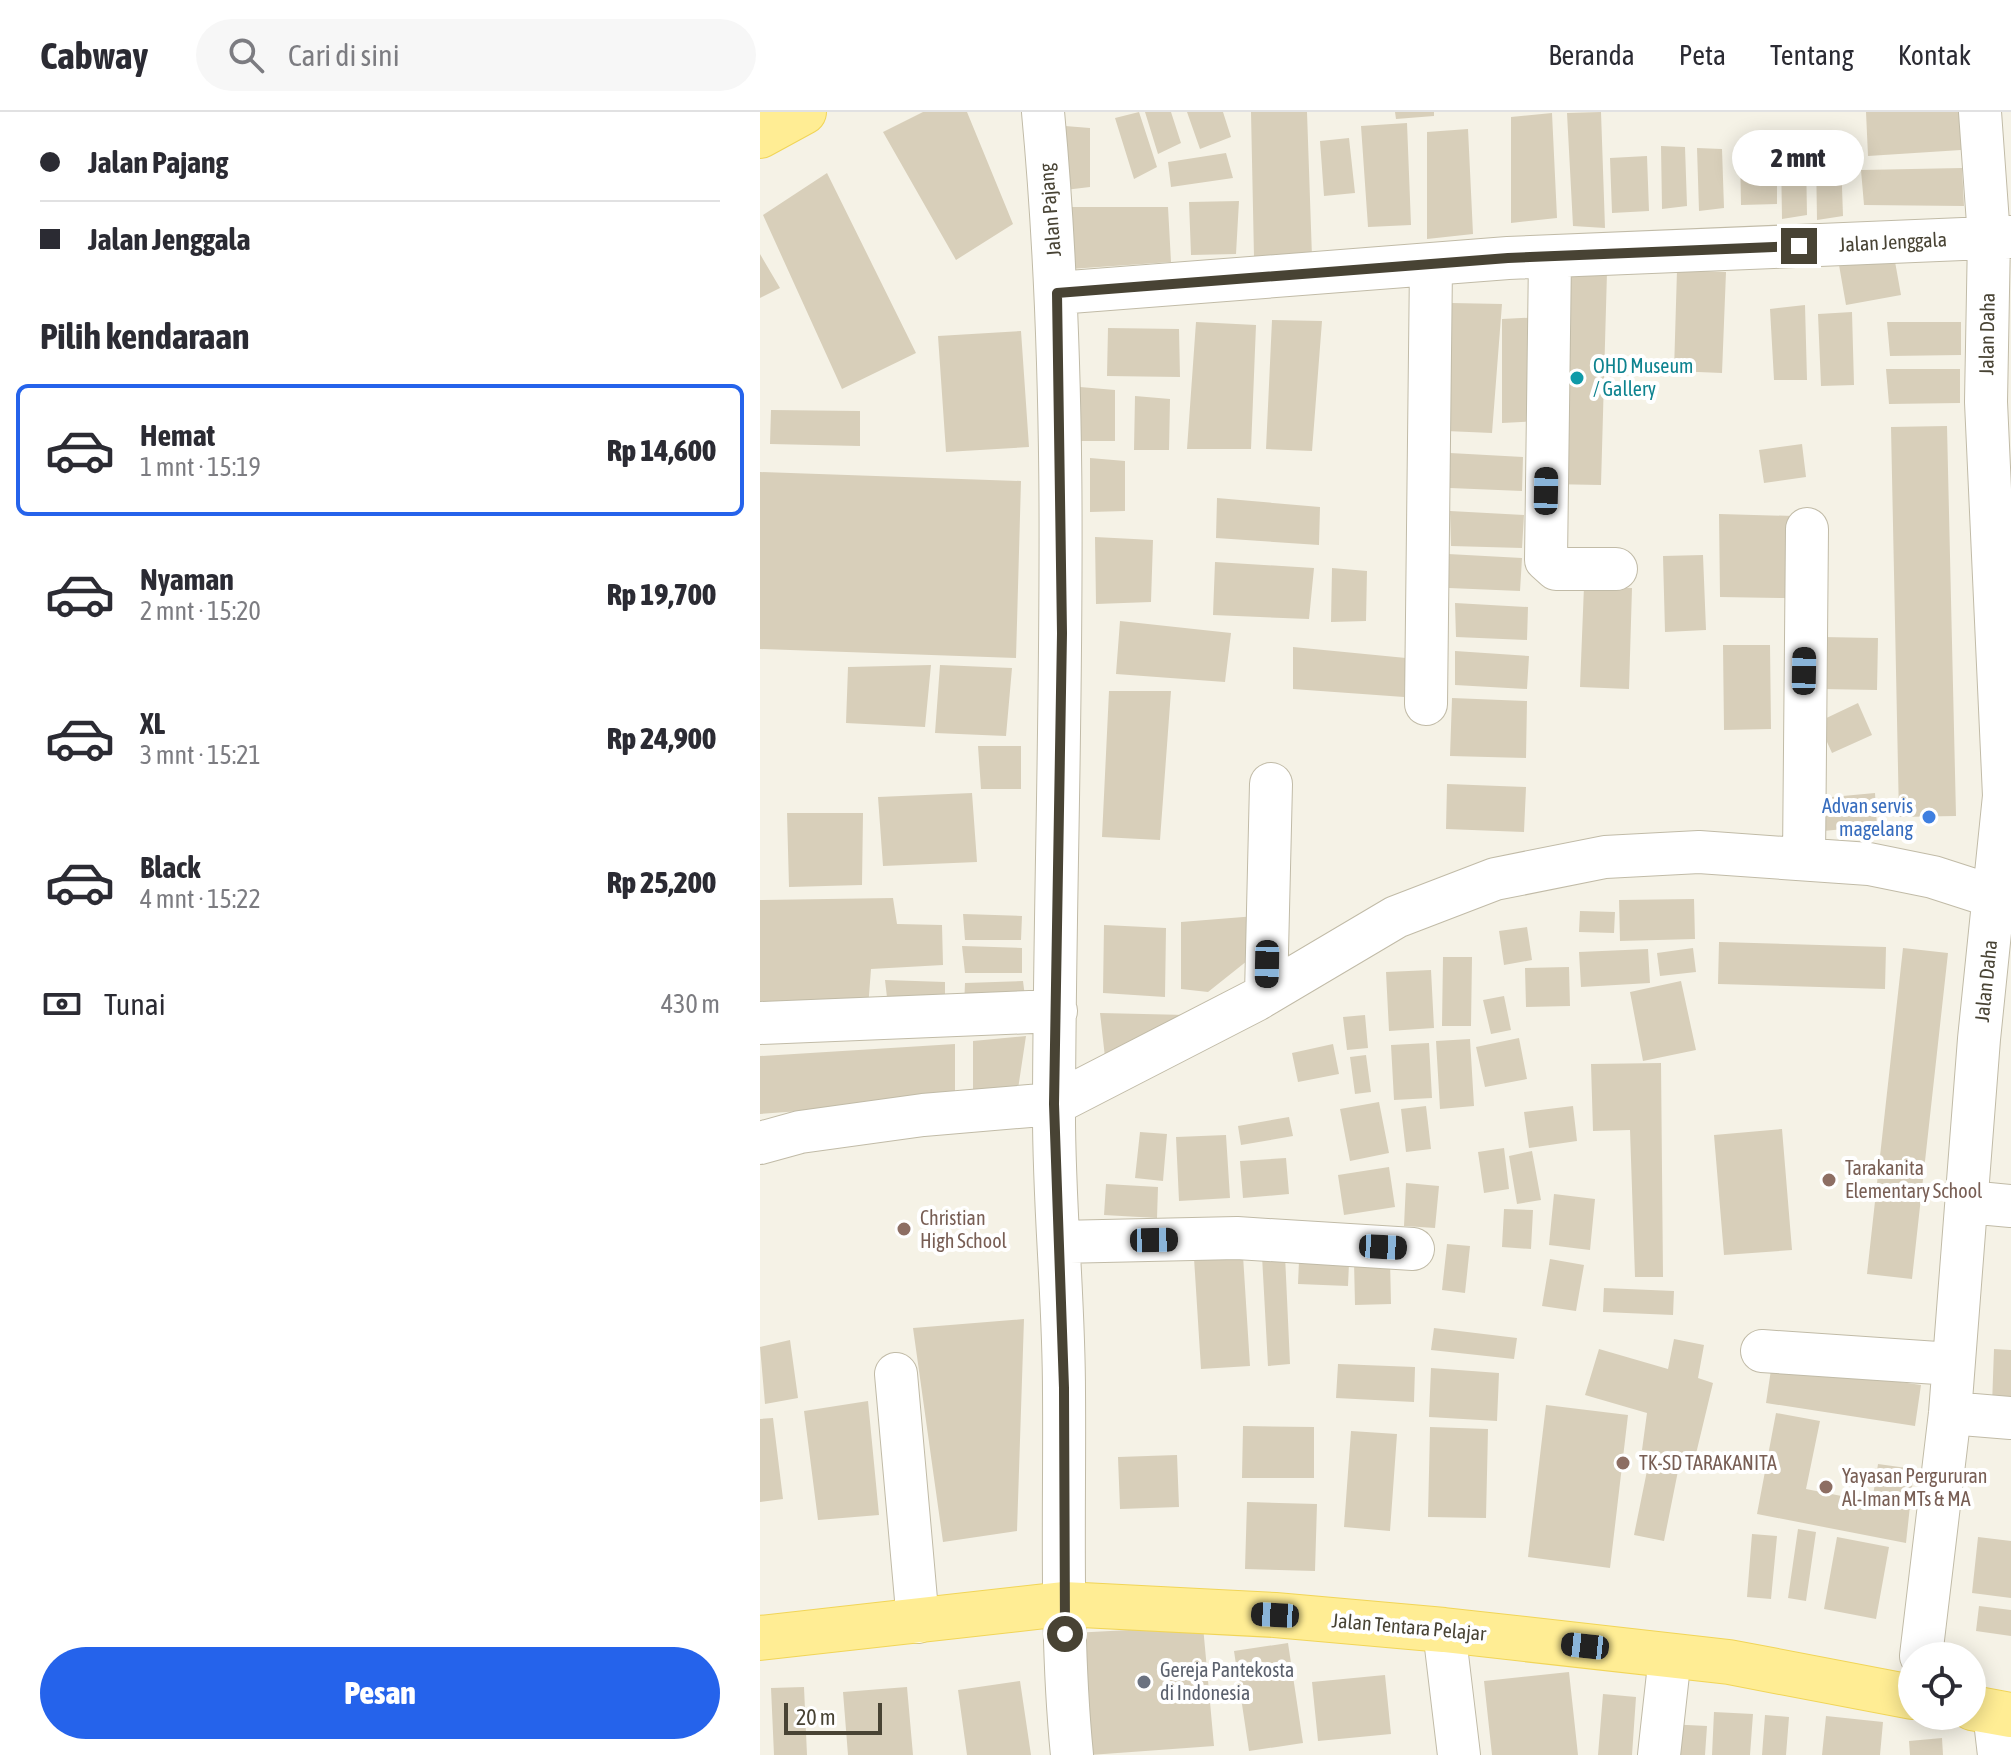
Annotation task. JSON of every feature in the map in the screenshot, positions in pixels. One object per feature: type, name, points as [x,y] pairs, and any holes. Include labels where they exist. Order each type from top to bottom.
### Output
[{"type":"main road","points":[[760,136],[804,112]]},
{"type":"main road","name":"Jalan Tentara Pelajar","points":[[760,1638],[1063,1604],[1275,1615],[1444,1630],[1744,1665],[1898,1694]]},
{"type":"street","name":"Jalan Pajang","points":[[1043,112],[1057,293],[1062,633],[1054,1104],[1064,1388],[1063,1604],[1072,1755]]},
{"type":"street","name":"Jalan Daha","points":[[1923,1642],[1950,1413],[1979,1039],[2003,903],[2008,798],[2004,654],[1986,402],[2000,237],[1980,112]]},
{"type":"street","name":"Jalan Jenggala","points":[[1057,293],[1550,257],[2000,237]]},
{"type":"street","points":[[1550,257],[1546,560],[1556,569],[1616,569]]},
{"type":"street","points":[[1426,704],[1431,265]]},
{"type":"street","points":[[1804,859],[1807,529]]},
{"type":"street","points":[[1266,994],[1271,784]]},
{"type":"street","points":[[760,1143],[800,1132],[923,1115],[1054,1104],[1266,994],[1396,917],[1495,879],[1605,857],[1699,852],[1869,864],[1933,877],[2003,903]]},
{"type":"street","points":[[760,1023],[1056,1011]]},
{"type":"street","points":[[1968,1202],[2011,1206]]},
{"type":"street","points":[[1059,1242],[1237,1238],[1413,1249]]},
{"type":"street","points":[[1762,1351],[1952,1364]]},
{"type":"street","points":[[896,1374],[918,1622]]},
{"type":"street","points":[[1950,1413],[2011,1418]]},
{"type":"street","points":[[1444,1630],[1459,1755]]},
{"type":"street","points":[[1659,1755],[1670,1656]]},
{"type":"street","points":[[1992,1712],[1999,1755]]},
{"type":"building","points":[[923,112],[967,112],[1013,224],[956,260],[883,132]]},
{"type":"building","points":[[1139,112],[1157,167],[1134,179],[1115,118]]},
{"type":"building","points":[[1145,112],[1171,112],[1181,143],[1158,154]]},
{"type":"building","points":[[1187,112],[1223,112],[1231,137],[1200,149]]},
{"type":"building","points":[[1251,112],[1307,112],[1312,257],[1254,257]]},
{"type":"building","points":[[1395,112],[1434,112],[1434,116],[1396,119]]},
{"type":"building","points":[[1601,112],[1605,228],[1573,226],[1567,113]]},
{"type":"building","points":[[1866,112],[1961,112],[1961,150],[1868,156]]},
{"type":"building","points":[[1552,113],[1557,218],[1511,223],[1511,117]]},
{"type":"building","points":[[1407,123],[1411,225],[1368,227],[1361,126]]},
{"type":"building","points":[[1065,126],[1090,128],[1090,187],[1065,190]]},
{"type":"building","points":[[1468,129],[1473,234],[1427,239],[1427,132]]},
{"type":"building","points":[[1349,138],[1355,193],[1324,196],[1320,141]]},
{"type":"building","points":[[1661,146],[1685,147],[1687,206],[1662,209]]},
{"type":"building","points":[[1697,148],[1722,149],[1724,208],[1699,211]]},
{"type":"building","points":[[1777,149],[1777,204],[1741,205],[1740,150]]},
{"type":"building","points":[[1226,153],[1233,178],[1171,187],[1168,162]]},
{"type":"building","points":[[1647,156],[1649,211],[1612,213],[1610,158]]},
{"type":"building","points":[[1781,156],[1806,157],[1807,215],[1782,219]]},
{"type":"building","points":[[1816,156],[1841,158],[1843,216],[1817,220]]},
{"type":"building","points":[[1962,168],[1964,206],[1864,205],[1861,170]]},
{"type":"building","points":[[827,173],[916,353],[842,389],[763,215]]},
{"type":"building","points":[[1239,201],[1236,254],[1191,255],[1189,202]]},
{"type":"building","points":[[1064,207],[1168,207],[1171,262],[1070,269]]},
{"type":"building","points":[[760,254],[780,288],[760,298]]},
{"type":"building","points":[[1894,256],[1901,295],[1846,305],[1839,265]]},
{"type":"building","points":[[1677,270],[1726,272],[1722,373],[1674,371]]},
{"type":"building","name":"OHD Museum / Gallery","points":[[1553,271],[1607,272],[1601,485],[1548,484]]},
{"type":"building","points":[[1452,303],[1502,304],[1492,433],[1446,431]]},
{"type":"building","points":[[1805,305],[1807,380],[1774,380],[1770,309]]},
{"type":"building","points":[[1852,312],[1854,385],[1821,386],[1818,314]]},
{"type":"building","points":[[1542,317],[1540,421],[1502,423],[1502,319]]},
{"type":"building","points":[[1272,320],[1322,321],[1312,451],[1266,449]]},
{"type":"building","points":[[1196,322],[1256,325],[1251,449],[1187,449]]},
{"type":"building","points":[[1887,322],[1961,322],[1961,355],[1890,356]]},
{"type":"building","points":[[1108,328],[1179,329],[1180,377],[1107,376]]},
{"type":"building","points":[[1021,331],[1029,447],[946,452],[938,336]]},
{"type":"building","points":[[1886,369],[1960,369],[1960,403],[1889,404]]},
{"type":"building","points":[[1080,387],[1115,390],[1115,441],[1080,441]]},
{"type":"building","points":[[1135,396],[1170,399],[1169,450],[1134,450]]},
{"type":"building","points":[[771,410],[860,411],[860,446],[770,444]]},
{"type":"building","points":[[1947,426],[1956,816],[1899,817],[1891,427]]},
{"type":"building","points":[[1802,444],[1806,477],[1764,483],[1759,450]]},
{"type":"building","points":[[1450,453],[1523,457],[1522,491],[1450,488]]},
{"type":"building","points":[[1090,458],[1125,461],[1125,511],[1090,512]]},
{"type":"building","points":[[760,472],[1021,481],[1016,658],[760,649]]},
{"type":"building","points":[[1217,498],[1320,507],[1319,545],[1216,538]]},
{"type":"building","points":[[1450,511],[1524,515],[1522,548],[1451,546]]},
{"type":"building","points":[[1719,514],[1794,516],[1785,598],[1720,597]]},
{"type":"building","points":[[1095,537],[1153,540],[1151,602],[1096,604]]},
{"type":"building","points":[[1448,554],[1522,558],[1520,591],[1449,588]]},
{"type":"building","points":[[1703,555],[1706,630],[1665,632],[1663,556]]},
{"type":"building","points":[[1215,562],[1314,568],[1309,619],[1213,615]]},
{"type":"building","points":[[1332,568],[1367,571],[1366,621],[1331,622]]},
{"type":"building","points":[[1584,586],[1632,588],[1629,689],[1580,687]]},
{"type":"building","points":[[1455,603],[1528,607],[1527,640],[1456,637]]},
{"type":"building","points":[[1120,621],[1231,633],[1225,682],[1116,674]]},
{"type":"building","points":[[1822,637],[1878,638],[1877,690],[1822,689]]},
{"type":"building","points":[[1723,645],[1770,645],[1771,729],[1724,730]]},
{"type":"building","points":[[1293,647],[1406,658],[1404,697],[1293,689]]},
{"type":"building","points":[[1455,651],[1529,656],[1527,689],[1455,685]]},
{"type":"building","points":[[931,665],[925,727],[846,723],[848,667]]},
{"type":"building","points":[[940,665],[1012,668],[1006,736],[935,733]]},
{"type":"building","points":[[1109,691],[1171,691],[1160,840],[1102,837]]},
{"type":"building","points":[[1452,698],[1527,701],[1526,758],[1450,756]]},
{"type":"building","points":[[1858,703],[1872,735],[1832,753],[1818,722]]},
{"type":"building","points":[[978,746],[1021,746],[1021,789],[981,789]]},
{"type":"building","points":[[1447,784],[1526,787],[1524,832],[1446,829]]},
{"type":"building","points":[[972,793],[977,862],[883,866],[878,797]]},
{"type":"building","points":[[1875,793],[1877,826],[1823,831],[1821,798]]},
{"type":"building","points":[[787,813],[863,813],[862,885],[789,887]]},
{"type":"building","points":[[893,898],[897,924],[942,925],[943,965],[871,969],[868,1008],[760,1013],[760,900]]},
{"type":"building","points":[[1694,899],[1695,939],[1620,941],[1619,900]]},
{"type":"building","points":[[1580,911],[1615,912],[1614,933],[1579,932]]},
{"type":"building","points":[[963,914],[1022,916],[1021,940],[965,940]]},
{"type":"building","points":[[1256,916],[1262,949],[1208,992],[1181,989],[1181,922]]},
{"type":"building","points":[[1104,925],[1166,928],[1165,997],[1103,993]]},
{"type":"building","points":[[1527,927],[1532,960],[1504,965],[1499,931]]},
{"type":"building","points":[[1719,942],[1886,947],[1885,989],[1718,984]]},
{"type":"building","points":[[962,946],[1022,948],[1022,973],[965,973]]},
{"type":"building","points":[[1693,948],[1696,972],[1660,976],[1657,953]]},
{"type":"building","points":[[1903,948],[1948,953],[1912,1279],[1867,1274]]},
{"type":"building","points":[[1648,949],[1650,983],[1581,987],[1579,952]]},
{"type":"building","points":[[1443,957],[1472,957],[1471,1026],[1442,1026]]},
{"type":"building","points":[[1569,967],[1570,1006],[1526,1007],[1525,968]]},
{"type":"building","points":[[1431,970],[1434,1028],[1389,1031],[1386,972]]},
{"type":"building","points":[[885,980],[945,982],[945,1006],[888,1006]]},
{"type":"building","points":[[1023,981],[1026,1005],[964,1007],[965,983]]},
{"type":"building","points":[[1681,981],[1696,1050],[1643,1061],[1630,992]]},
{"type":"building","points":[[1504,996],[1511,1030],[1491,1034],[1483,1000]]},
{"type":"building","points":[[1100,1013],[1187,1015],[1106,1066]]},
{"type":"building","points":[[1365,1015],[1368,1048],[1347,1050],[1343,1017]]},
{"type":"building","points":[[1026,1036],[1018,1089],[973,1091],[973,1041]]},
{"type":"building","points":[[1519,1038],[1527,1079],[1485,1087],[1476,1047]]},
{"type":"building","points":[[1470,1039],[1474,1106],[1440,1109],[1436,1041]]},
{"type":"building","points":[[1429,1043],[1432,1098],[1394,1100],[1391,1045]]},
{"type":"building","points":[[955,1044],[955,1100],[760,1114],[760,1056]]},
{"type":"building","points":[[1333,1044],[1339,1074],[1298,1082],[1292,1053]]},
{"type":"building","points":[[1366,1055],[1371,1092],[1355,1094],[1350,1057]]},
{"type":"building","points":[[1661,1063],[1663,1277],[1635,1277],[1630,1130],[1593,1131],[1591,1064]]},
{"type":"building","points":[[1379,1102],[1389,1153],[1350,1161],[1340,1109]]},
{"type":"building","points":[[1426,1106],[1431,1149],[1406,1152],[1401,1109]]},
{"type":"building","points":[[1573,1106],[1577,1141],[1529,1148],[1524,1112]]},
{"type":"building","points":[[1289,1117],[1293,1136],[1241,1145],[1238,1126]]},
{"type":"building","points":[[1782,1129],[1792,1250],[1724,1255],[1714,1135]]},
{"type":"building","points":[[1140,1132],[1167,1134],[1163,1181],[1135,1178]]},
{"type":"building","points":[[1226,1135],[1230,1198],[1179,1201],[1176,1137]]},
{"type":"building","points":[[1504,1148],[1509,1189],[1484,1193],[1478,1152]]},
{"type":"building","points":[[1532,1151],[1541,1200],[1517,1204],[1509,1156]]},
{"type":"building","points":[[1286,1158],[1289,1194],[1243,1198],[1240,1161]]},
{"type":"building","points":[[1389,1167],[1395,1207],[1344,1215],[1338,1175]]},
{"type":"building","points":[[1406,1183],[1439,1186],[1435,1228],[1404,1226]]},
{"type":"building","points":[[1106,1184],[1158,1187],[1157,1218],[1104,1215]]},
{"type":"building","points":[[1554,1194],[1595,1199],[1590,1250],[1549,1245]]},
{"type":"building","points":[[1504,1209],[1533,1210],[1531,1249],[1502,1247]]},
{"type":"building","points":[[1242,1240],[1250,1366],[1201,1369],[1193,1242]]},
{"type":"building","points":[[1447,1244],[1470,1246],[1465,1293],[1442,1290]]},
{"type":"building","points":[[1285,1255],[1290,1364],[1268,1366],[1262,1256]]},
{"type":"building","points":[[1550,1259],[1584,1265],[1576,1311],[1542,1306]]},
{"type":"building","points":[[1390,1260],[1391,1304],[1355,1305],[1354,1261]]},
{"type":"building","points":[[1299,1261],[1349,1263],[1348,1286],[1298,1284]]},
{"type":"building","points":[[1604,1288],[1674,1291],[1673,1315],[1603,1312]]},
{"type":"building","points":[[1024,1319],[1017,1531],[943,1542],[913,1328]]},
{"type":"building","points":[[1434,1328],[1517,1338],[1514,1359],[1431,1350]]},
{"type":"building","points":[[1674,1339],[1704,1345],[1698,1378],[1713,1383],[1695,1458],[1681,1456],[1664,1541],[1634,1535],[1651,1451],[1642,1450],[1647,1413],[1585,1395],[1599,1349],[1668,1369]]},
{"type":"building","points":[[790,1340],[798,1398],[765,1404],[760,1347]]},
{"type":"building","points":[[1994,1349],[2011,1350],[2011,1406],[1992,1405]]},
{"type":"building","points":[[1772,1363],[1921,1385],[1915,1426],[1766,1403]]},
{"type":"building","points":[[1338,1364],[1415,1367],[1414,1402],[1336,1398]]},
{"type":"building","points":[[1431,1368],[1499,1373],[1497,1421],[1429,1417]]},
{"type":"building","points":[[868,1401],[879,1515],[818,1520],[804,1411]]},
{"type":"building","points":[[1546,1405],[1628,1415],[1610,1568],[1528,1557]]},
{"type":"building","points":[[1776,1413],[1820,1421],[1806,1489],[1872,1502],[1878,1464],[1914,1469],[1906,1543],[1757,1514]]},
{"type":"building","points":[[773,1418],[783,1499],[760,1502],[760,1419]]},
{"type":"building","points":[[1243,1426],[1314,1427],[1314,1478],[1242,1478]]},
{"type":"building","points":[[1430,1427],[1488,1429],[1486,1518],[1428,1517]]},
{"type":"building","points":[[1351,1431],[1397,1434],[1390,1531],[1344,1527]]},
{"type":"building","points":[[1177,1455],[1179,1507],[1120,1509],[1118,1457]]},
{"type":"building","points":[[1247,1502],[1317,1504],[1315,1571],[1245,1569]]},
{"type":"building","points":[[1798,1529],[1816,1532],[1806,1601],[1788,1598]]},
{"type":"building","points":[[1752,1534],[1777,1536],[1771,1599],[1747,1597]]},
{"type":"building","points":[[1837,1537],[1889,1547],[1876,1619],[1824,1609]]},
{"type":"building","points":[[1978,1537],[2011,1541],[2011,1598],[1972,1593]]},
{"type":"building","points":[[1979,1606],[2011,1610],[2011,1636],[1976,1631]]},
{"type":"building","name":"Gereja Pantekosta di Indonesia","points":[[1203,1626],[1214,1746],[1090,1755],[1073,1633]]},
{"type":"building","points":[[1288,1643],[1303,1743],[1249,1751],[1234,1651]]},
{"type":"building","points":[[1569,1672],[1578,1755],[1492,1755],[1484,1681]]},
{"type":"building","points":[[1385,1675],[1391,1734],[1318,1741],[1312,1682]]},
{"type":"building","points":[[1020,1681],[1031,1755],[967,1755],[958,1690]]},
{"type":"building","points":[[804,1687],[807,1755],[774,1755],[771,1688]]},
{"type":"building","points":[[907,1687],[913,1755],[848,1755],[843,1692]]},
{"type":"building","points":[[1603,1694],[1636,1697],[1632,1755],[1598,1755]]},
{"type":"building","points":[[1714,1712],[1753,1714],[1750,1755],[1712,1755]]},
{"type":"building","points":[[1765,1715],[1789,1717],[1786,1755],[1762,1755]]},
{"type":"building","points":[[1826,1716],[1883,1722],[1880,1755],[1822,1755]]},
{"type":"building","points":[[1667,1724],[1707,1726],[1705,1755],[1666,1755]]},
{"type":"building","points":[[1942,1738],[1943,1755],[1910,1755],[1909,1741]]},
{"type":"place","name":"OHD Museum / Gallery","points":[[1577,378]]},
{"type":"place","name":"Advan servis magelang","points":[[1929,817]]},
{"type":"place","name":"Tarakanita Elementary School","points":[[1829,1180]]},
{"type":"place","name":"Christian High School","points":[[904,1229]]},
{"type":"place","name":"TK-SD TARAKANITA","points":[[1623,1463]]},
{"type":"place","name":"Yayasan Pergururan Al-Iman MTs & MA","points":[[1826,1487]]},
{"type":"place","name":"Gereja Pantekosta di Indonesia","points":[[1144,1682]]},
{"type":"route","points":[[1065,1634],[1064,1388],[1054,1104],[1062,633],[1057,293],[1508,258],[1799,246]]}]
